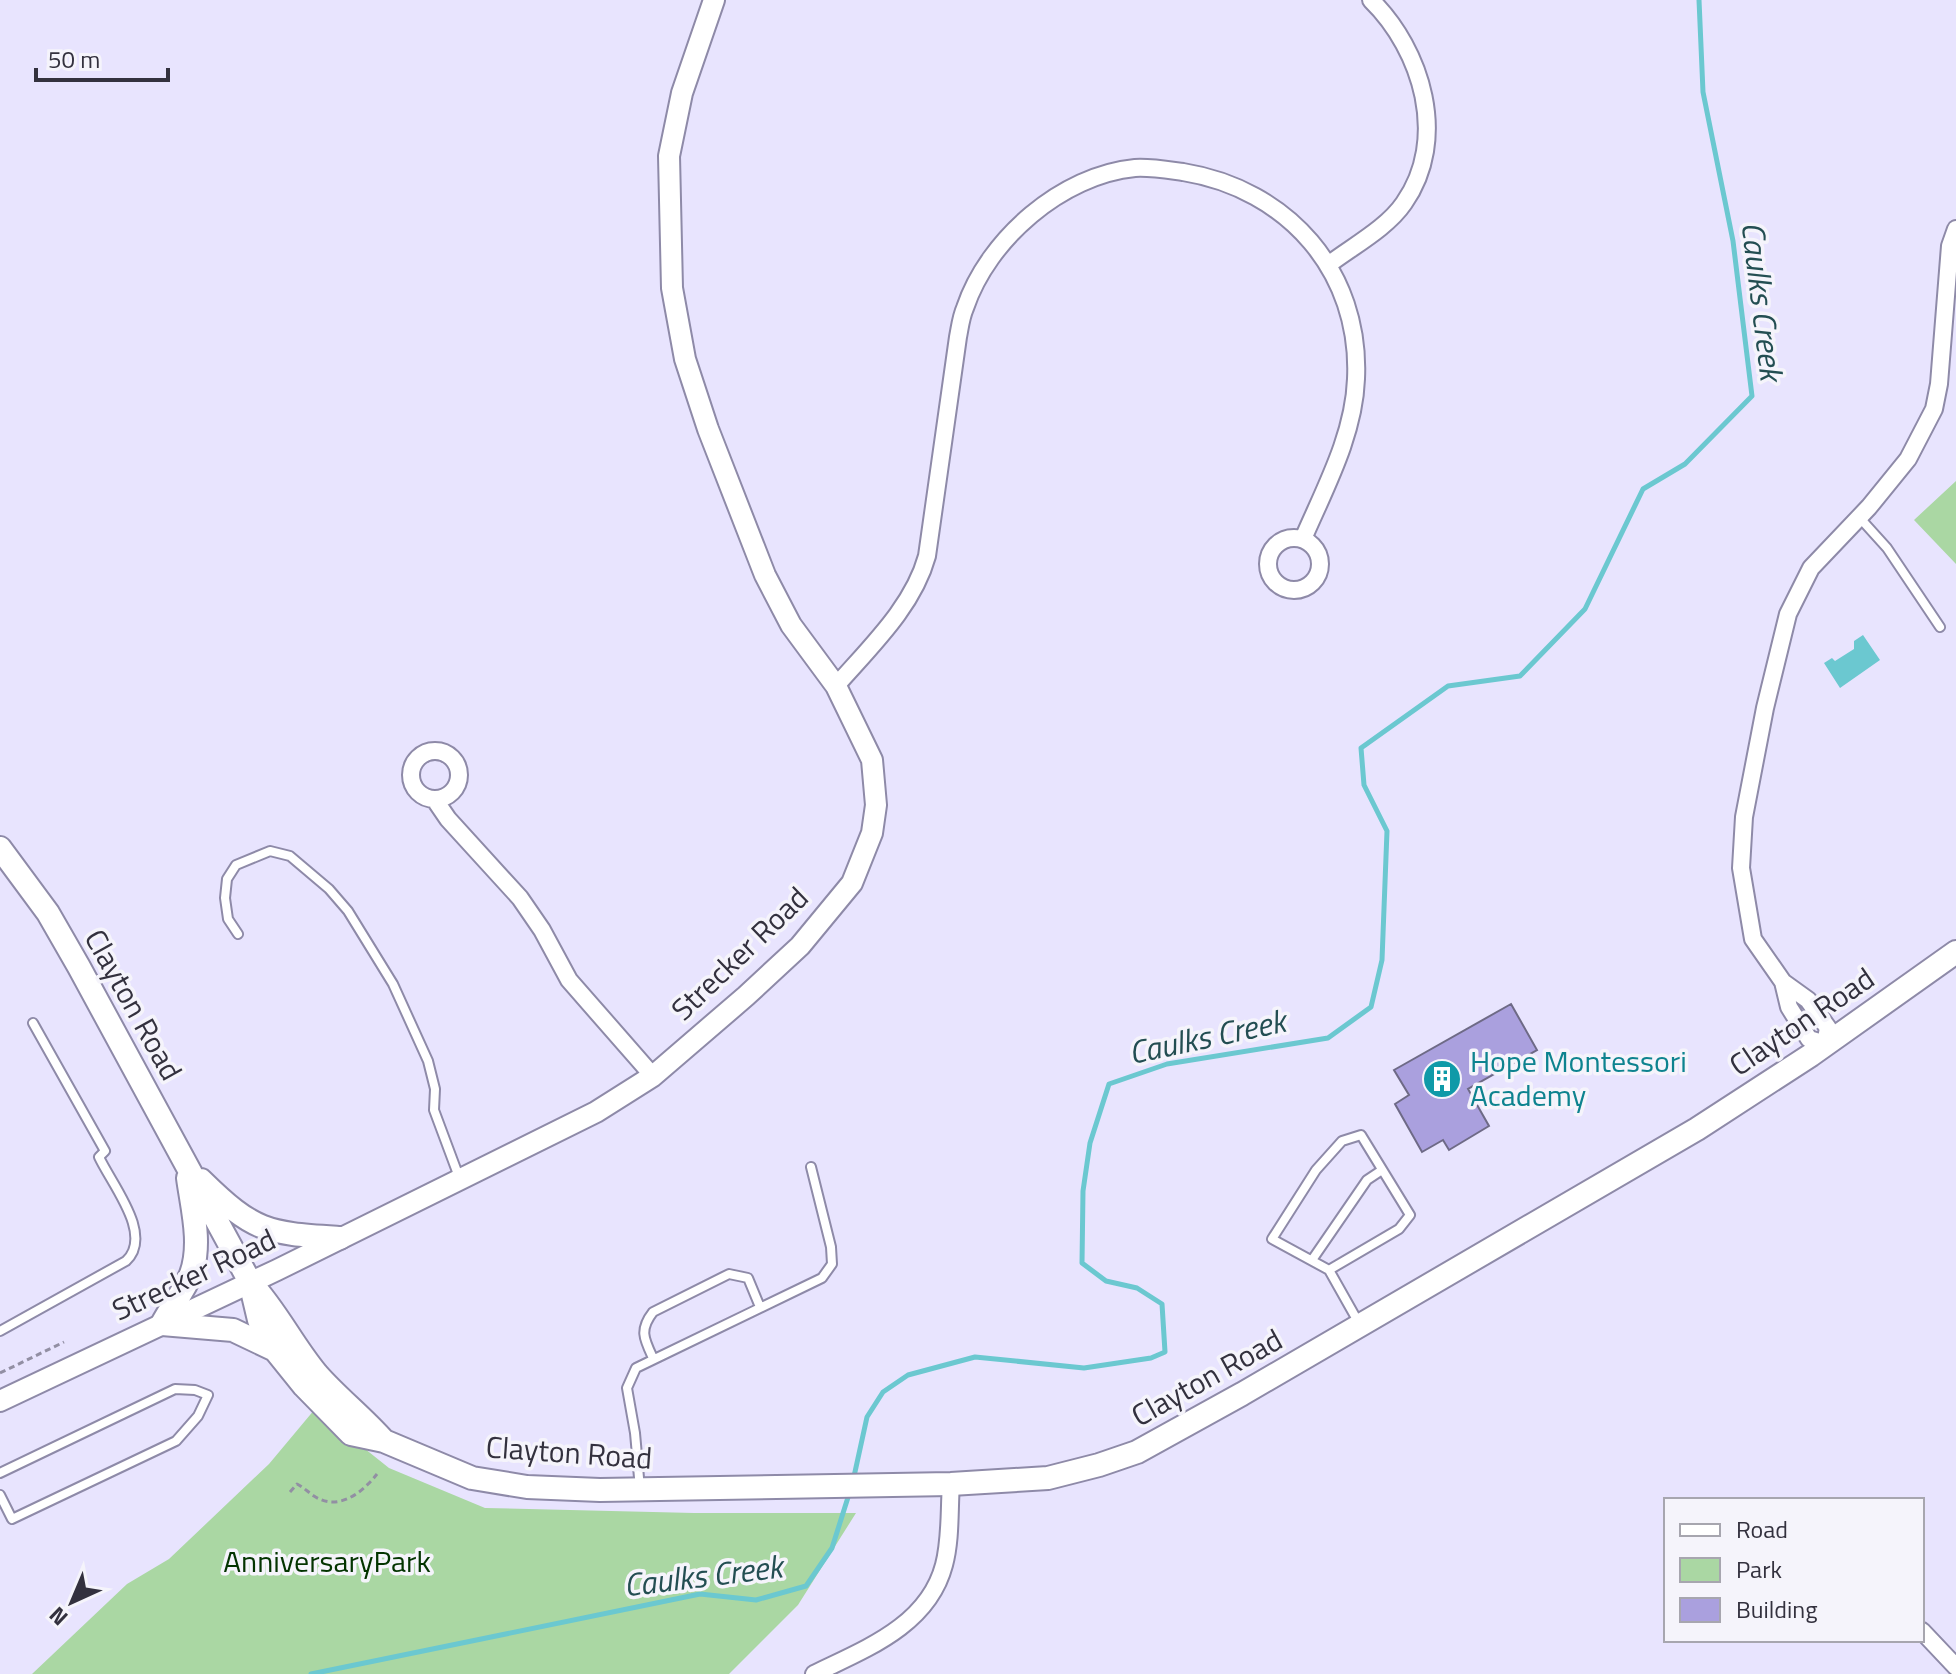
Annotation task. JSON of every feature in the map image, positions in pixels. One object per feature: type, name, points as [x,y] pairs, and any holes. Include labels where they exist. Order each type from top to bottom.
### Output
[{"type":"main road","name":"Clayton Road","points":[[0,848],[48,913],[250,1282],[276,1311],[317,1374],[384,1441]]},
{"type":"main road","name":"Clayton Road","points":[[250,1282],[259,1320],[275,1350],[304,1386],[351,1434],[384,1441],[472,1478],[527,1487],[640,1490],[917,1485],[1048,1478],[1137,1452],[1361,1326],[1697,1129],[1956,952]]},
{"type":"main road","points":[[186,1165],[250,1222],[284,1234],[340,1238]]},
{"type":"main road","points":[[186,1165],[196,1241],[194,1265],[162,1324],[233,1330],[275,1350]]},
{"type":"street","name":"Strecker Road","points":[[0,1401],[596,1112],[653,1076],[800,946],[852,883],[872,833],[876,805],[872,760],[836,686],[791,625],[759,563],[690,373],[672,288],[669,156],[682,93],[714,0]]},
{"type":"street","points":[[1328,265],[1403,205],[1412,191],[1425,146],[1427,119],[1424,92],[1416,67],[1394,26],[1371,0]]},
{"type":"street","points":[[836,686],[893,619],[921,579],[927,556],[958,337],[965,307],[977,282],[1009,235],[1038,208],[1101,175],[1136,168],[1204,176],[1233,186],[1261,199],[1287,217],[1310,239],[1328,265],[1345,298],[1354,329],[1356,382],[1342,450],[1303,539]]},
{"type":"street","points":[[1825,1044],[1828,1028],[1808,1000],[1783,982],[1753,939],[1741,868],[1744,817],[1765,708],[1788,614],[1811,568],[1908,459],[1934,409],[1939,384],[1950,246],[1956,229]]},
{"type":"street","points":[[435,800],[448,819],[520,898],[542,930],[569,980],[653,1076]]},
{"type":"street","points":[[814,1674],[897,1631],[927,1600],[944,1566],[951,1484]]},
{"type":"street","points":[[1924,1633],[1956,1667]]},
{"type":"lane","points":[[1859,517],[1887,548],[1940,627]]},
{"type":"lane","points":[[238,934],[228,919],[225,898],[227,879],[236,865],[270,851],[290,856],[348,911],[393,984],[428,1061],[435,1089],[434,1110],[459,1178]]},
{"type":"lane","points":[[0,1331],[126,1261],[132,1256],[137,1241],[135,1225],[99,1157],[105,1151],[33,1023]]},
{"type":"lane","points":[[1329,1270],[1399,1229],[1410,1215],[1361,1135],[1342,1141],[1316,1170],[1272,1239],[1329,1270],[1361,1326]]},
{"type":"lane","points":[[640,1490],[627,1388],[636,1368],[822,1278],[832,1264],[831,1247],[811,1167]]},
{"type":"lane","points":[[1312,1260],[1367,1180],[1382,1170]]},
{"type":"lane","points":[[653,1358],[642,1336],[644,1322],[653,1312],[729,1274],[748,1278],[760,1307]]},
{"type":"lane","points":[[0,1473],[175,1389],[195,1390],[208,1395],[198,1416],[176,1441],[12,1519],[0,1495]]},
{"type":"path","points":[[0,1373],[64,1342]]},
{"type":"path","points":[[290,1492],[297,1484],[316,1498],[340,1501],[354,1497],[377,1474]]},
{"type":"green space","points":[[1956,481],[1956,564],[1914,520]]},
{"type":"green space","name":"AnniversaryPark","points":[[315,1409],[389,1468],[485,1508],[856,1513],[798,1605],[729,1674],[32,1674],[127,1584],[169,1559],[269,1464]]},
{"type":"shaded area","points":[[1863,635],[1880,660],[1840,688],[1824,663],[1832,658],[1835,661],[1854,649],[1854,641]]},
{"type":"building","name":"Hope Montessori Academy","points":[[1511,1004],[1537,1050],[1468,1089],[1489,1126],[1449,1150],[1443,1140],[1422,1152],[1395,1104],[1409,1095],[1394,1070]]},
{"type":"waterway","name":"Caulks Creek","points":[[853,1481],[867,1417],[883,1392],[908,1375],[975,1357],[1084,1368],[1151,1358],[1165,1352],[1162,1304],[1137,1288],[1106,1281],[1082,1263],[1083,1191],[1090,1143],[1109,1084],[1167,1064],[1328,1038],[1371,1007],[1382,960],[1387,831],[1364,785],[1361,748],[1448,686],[1520,676],[1585,609],[1643,489],[1685,464],[1752,396],[1733,241],[1703,92],[1699,0]]},
{"type":"waterway","name":"Caulks Creek","points":[[311,1674],[700,1594],[756,1600],[806,1586],[832,1548],[850,1491]]},
{"type":"place","name":"Hope Montessori Academy","points":[[1442,1079]]}]
